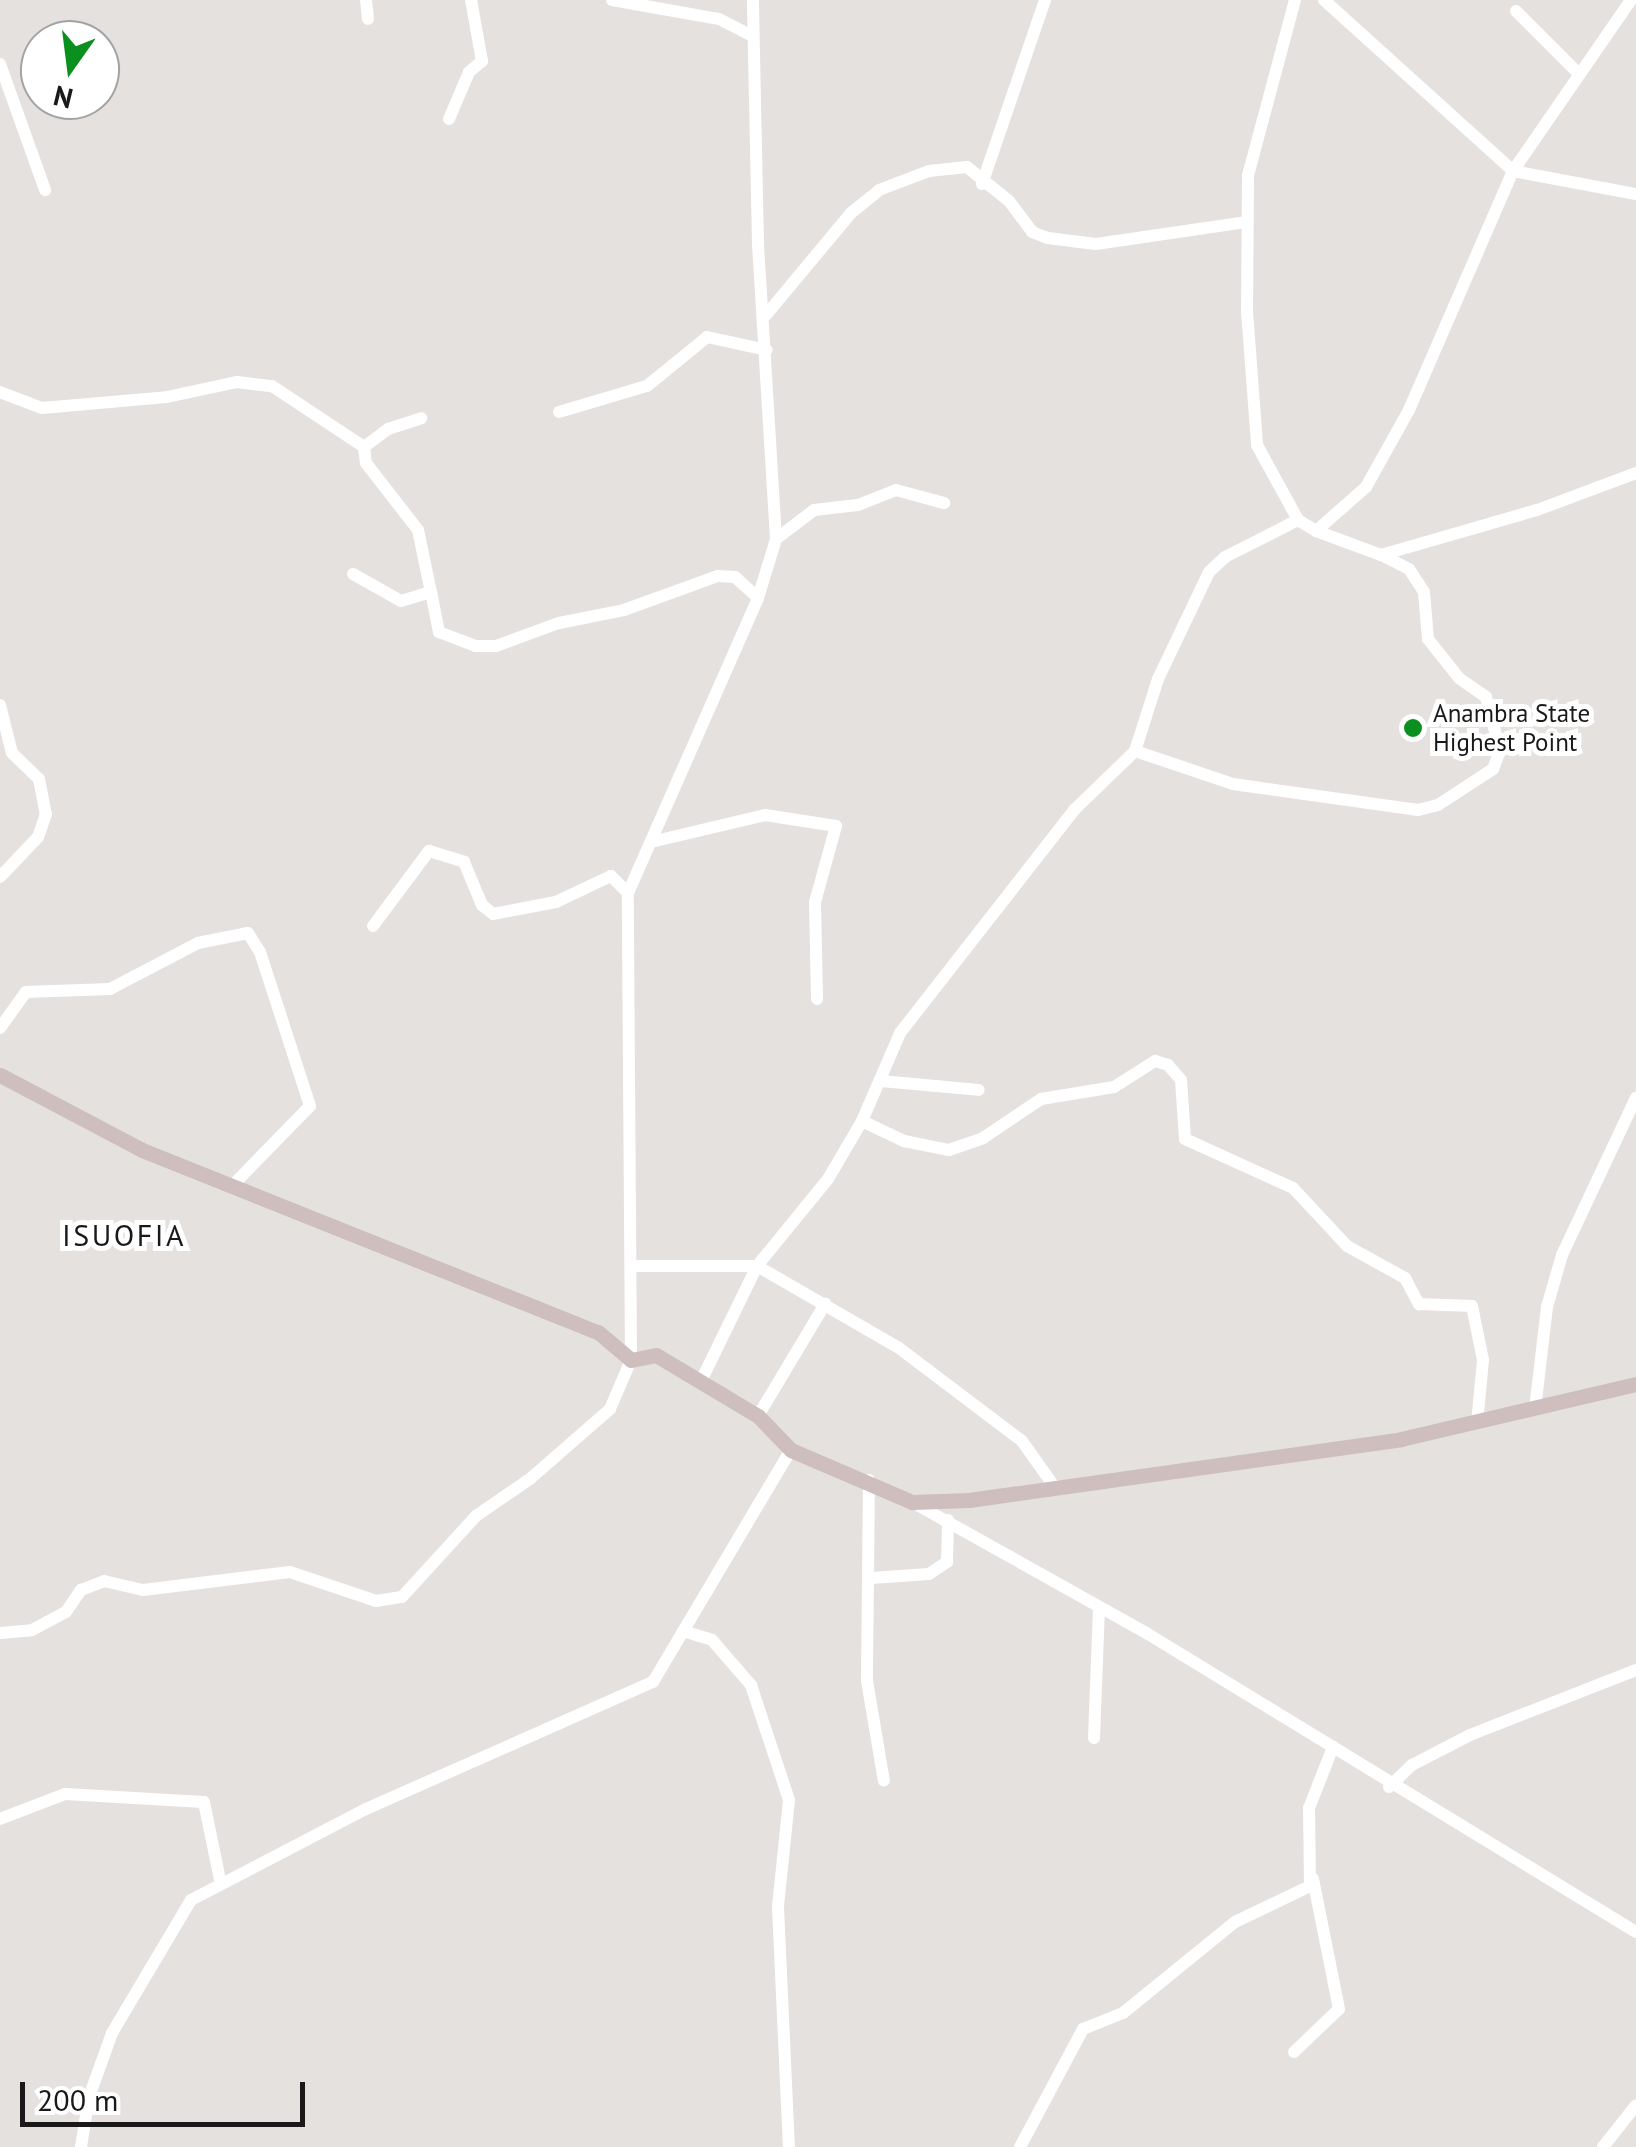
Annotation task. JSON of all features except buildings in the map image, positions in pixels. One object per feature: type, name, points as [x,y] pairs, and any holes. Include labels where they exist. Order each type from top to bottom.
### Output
[{"type":"main road","points":[[0,1074],[102,1130],[230,1187],[598,1332],[632,1360],[656,1355],[758,1416],[791,1450],[912,1502],[1056,1489],[1477,1423],[1636,1384]]},
{"type":"street","points":[[366,0],[368,19]]},
{"type":"street","points":[[449,118],[469,72],[482,61],[471,0]]},
{"type":"street","points":[[612,0],[719,19],[753,36]]},
{"type":"street","points":[[0,1633],[32,1630],[66,1612],[81,1590],[104,1581],[144,1590],[290,1572],[376,1601],[402,1597],[476,1516],[604,1419],[632,1360],[628,893],[758,598],[776,539],[753,0]]},
{"type":"street","points":[[982,184],[1045,0]]},
{"type":"street","points":[[1135,751],[1232,784],[1418,810],[1438,805],[1493,769],[1500,751],[1486,697],[1459,678],[1428,639],[1424,592],[1409,569],[1298,520],[1257,445],[1252,420],[1248,174],[1295,0]]},
{"type":"street","points":[[1324,0],[1513,171],[1636,194]]},
{"type":"street","points":[[1316,531],[1366,487],[1387,454],[1513,171],[1632,0]]},
{"type":"street","points":[[1516,11],[1578,73]]},
{"type":"street","points":[[0,64],[44,190]]},
{"type":"street","points":[[766,315],[842,223],[878,190],[960,166],[1009,201],[1032,232],[1048,238],[1096,244],[1247,222]]},
{"type":"street","points":[[559,412],[647,386],[708,337],[767,350]]},
{"type":"street","points":[[0,392],[42,408],[167,397],[254,380],[306,405],[364,448],[366,463],[418,530],[439,632],[475,646],[496,646],[559,623],[624,610],[718,576],[734,577],[758,598]]},
{"type":"street","points":[[364,448],[388,428],[421,418]]},
{"type":"street","points":[[1381,555],[1537,510],[1636,472]]},
{"type":"street","points":[[776,539],[814,510],[858,505],[896,490],[944,503]]},
{"type":"street","points":[[701,1381],[757,1266],[828,1179],[862,1121],[900,1034],[1074,810],[1135,751],[1164,665],[1209,572],[1225,557],[1298,520]]},
{"type":"street","points":[[354,574],[401,601],[431,592]]},
{"type":"street","points":[[0,705],[12,753],[39,779],[46,814],[38,837],[0,877]]},
{"type":"street","points":[[651,842],[764,815],[836,826],[816,902],[817,999]]},
{"type":"street","points":[[373,926],[429,851],[464,862],[482,905],[493,914],[556,902],[595,879],[611,876],[628,893]]},
{"type":"street","points":[[0,1028],[26,992],[110,989],[198,943],[248,934],[260,952],[310,1106],[230,1187]]},
{"type":"street","points":[[862,1121],[925,1147],[965,1147],[1041,1099],[1114,1086],[1155,1061],[1168,1065],[1180,1080],[1185,1139],[1293,1188],[1347,1246],[1405,1278],[1418,1304],[1472,1306],[1484,1360],[1477,1423]]},
{"type":"street","points":[[880,1081],[979,1090]]},
{"type":"street","points":[[1535,1409],[1546,1306],[1562,1255],[1636,1098]]},
{"type":"street","points":[[632,1266],[757,1266],[899,1348],[1022,1441],[1056,1489]]},
{"type":"street","points":[[758,1416],[826,1304]]},
{"type":"street","points":[[82,2147],[89,2097],[112,2033],[141,1993],[180,1914],[220,1880],[449,1770],[653,1682],[791,1450]]},
{"type":"street","points":[[868,1480],[867,1681],[884,1781]]},
{"type":"street","points":[[912,1502],[1099,1608],[1333,1747],[1389,1787],[1636,1932]]},
{"type":"street","points":[[870,1578],[929,1574],[947,1562],[948,1520]]},
{"type":"street","points":[[1094,1738],[1099,1608]]},
{"type":"street","points":[[683,1632],[712,1640],[751,1685],[789,1800],[778,1906],[789,2147]]},
{"type":"street","points":[[1389,1787],[1412,1765],[1452,1743],[1636,1670]]},
{"type":"street","points":[[1294,2052],[1339,2009],[1313,1879],[1309,1808],[1333,1747]]},
{"type":"street","points":[[0,1819],[65,1794],[204,1802],[220,1880]]},
{"type":"street","points":[[1020,2147],[1083,2029],[1122,2013],[1224,1930],[1304,1891],[1313,1879]]},
{"type":"street","points":[[1603,2147],[1636,2105]]},
{"type":"place","name":"Anambra State Highest Point","points":[[1413,728]]},
{"type":"district","name":"ISUOFIA","points":[[124,1235]]}]
